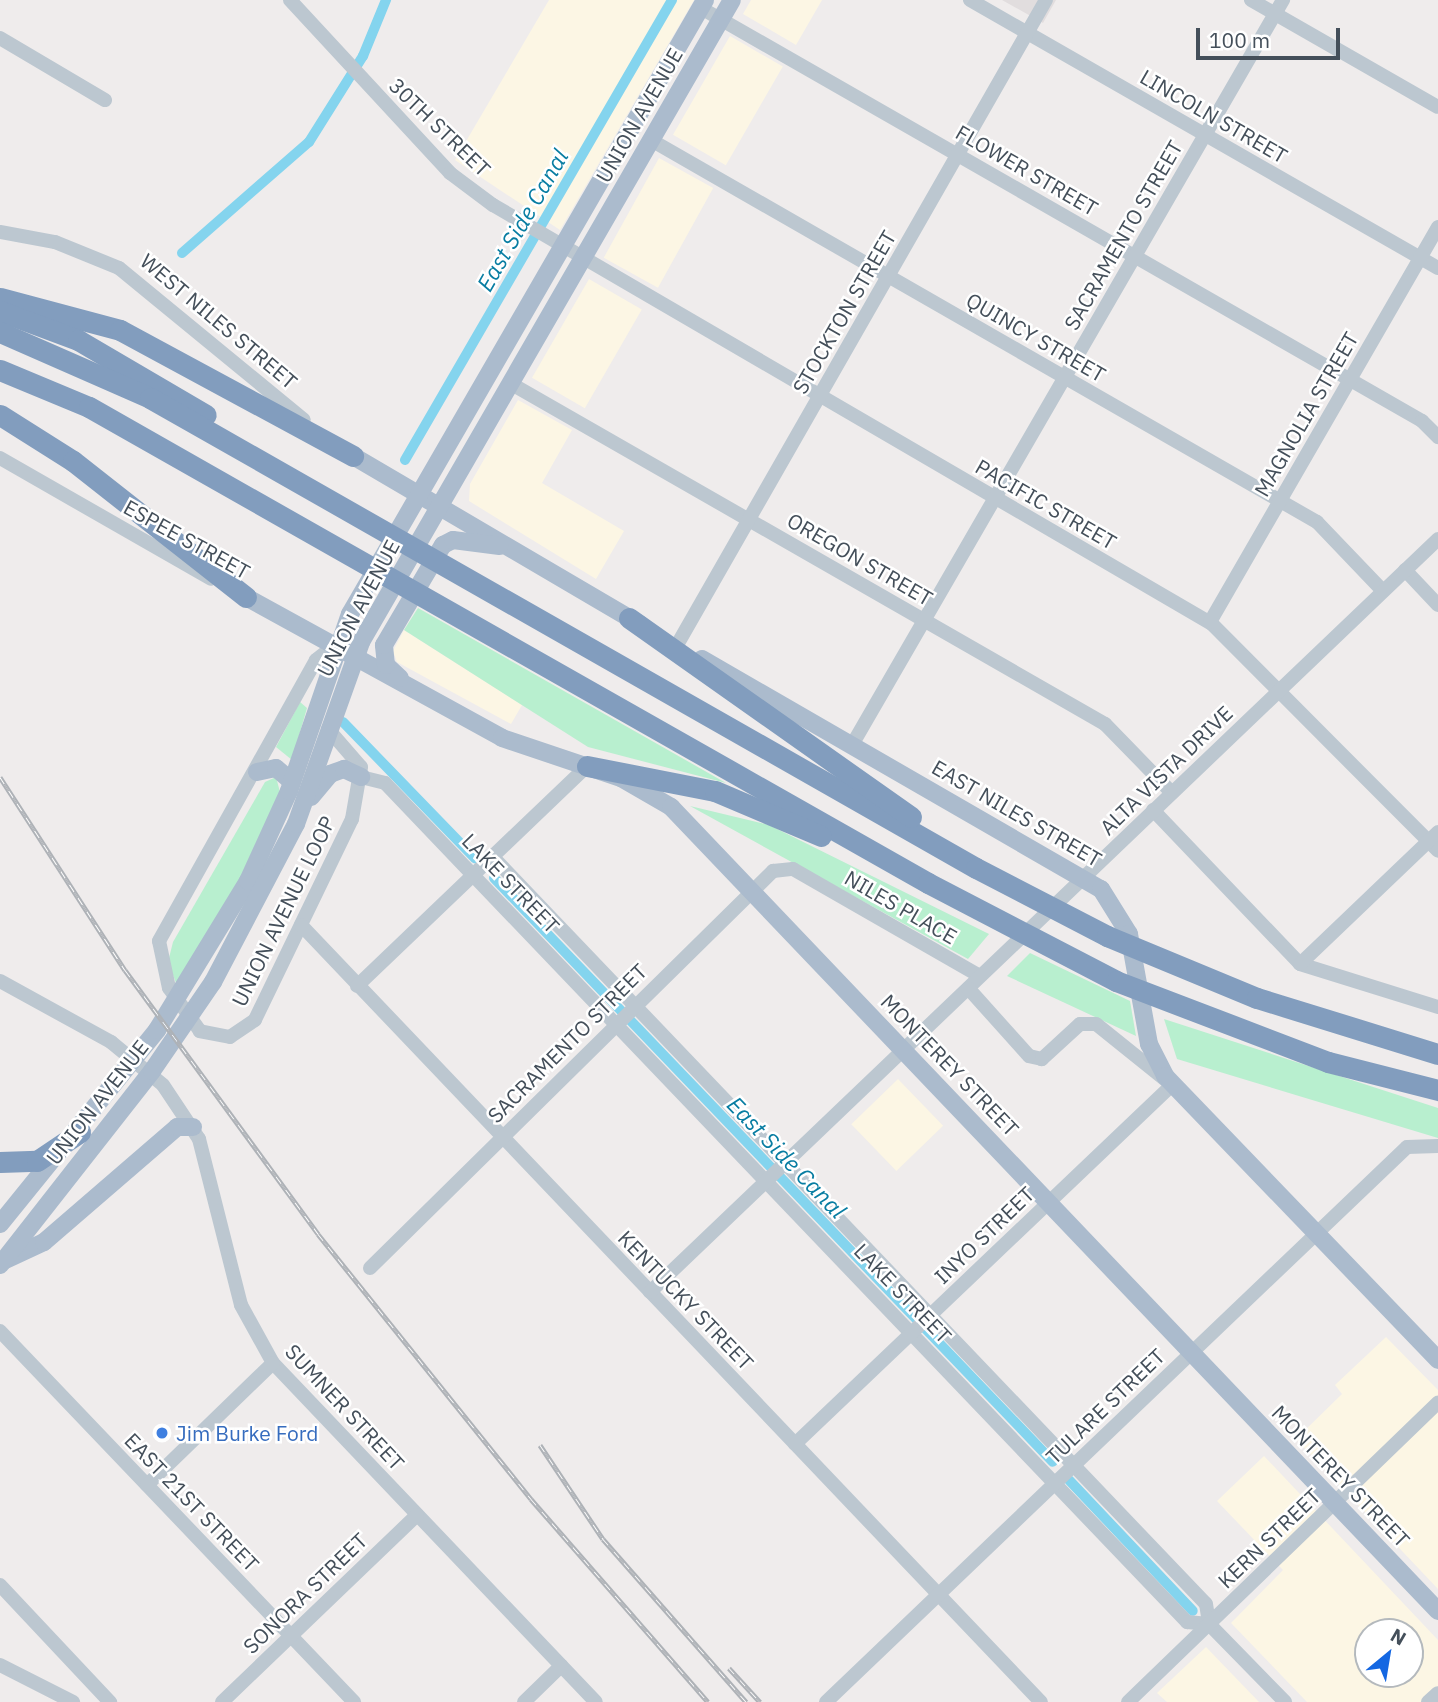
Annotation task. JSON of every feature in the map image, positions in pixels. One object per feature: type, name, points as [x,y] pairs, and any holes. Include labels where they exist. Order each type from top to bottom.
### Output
[{"type":"highway","points":[[0,298],[120,330],[353,456]]},
{"type":"highway","points":[[0,311],[78,340],[163,386],[246,451]]},
{"type":"highway","points":[[0,332],[100,373],[246,451],[976,868],[1187,972],[1438,1054]]},
{"type":"highway","points":[[0,370],[150,441],[928,883]]},
{"type":"highway","points":[[0,384],[150,441]]},
{"type":"highway","points":[[0,415],[73,461],[246,597]]},
{"type":"highway","points":[[629,618],[976,868]]},
{"type":"highway","points":[[587,766],[715,791],[928,883],[1177,1006],[1328,1062],[1438,1090]]},
{"type":"highway","points":[[0,1162],[37,1161],[80,1132]]},
{"type":"main road","name":"UNION AVENUE","points":[[0,1224],[101,1105],[200,963],[248,881],[292,782],[334,646],[510,383],[732,0]]},
{"type":"main road","name":"UNION AVENUE","points":[[1,1263],[116,1118],[213,982],[302,808],[353,658],[429,501],[562,248],[703,4]]},
{"type":"main road","name":"WEST NILES STREET","points":[[353,456],[429,501]]},
{"type":"main road","name":"EAST NILES STREET","points":[[429,501],[629,618],[1085,876],[1121,917],[1138,961],[1145,1025],[1172,1086],[1438,1360]]},
{"type":"main road","points":[[425,698],[386,665],[384,645],[443,545],[453,540],[506,547]]},
{"type":"main road","name":"ESPEE STREET","points":[[246,597],[353,658]]},
{"type":"main road","name":"MONTEREY STREET","points":[[353,658],[502,738],[587,766],[656,796],[752,891],[1438,1611]]},
{"type":"main road","points":[[257,772],[276,768],[292,782]]},
{"type":"main road","points":[[302,808],[330,774],[344,769],[361,777]]},
{"type":"main road","points":[[1,1263],[44,1242],[177,1127],[193,1127]]},
{"type":"street","name":"30TH STREET","points":[[290,0],[450,173],[525,226],[582,259]]},
{"type":"street","name":"LINCOLN STREET","points":[[970,0],[1438,268]]},
{"type":"street","name":"STOCKTON STREET","points":[[677,645],[1046,0]]},
{"type":"street","points":[[1251,0],[1438,107]]},
{"type":"street","name":"SACRAMENTO STREET","points":[[852,745],[1283,0]]},
{"type":"street","name":"FLOWER STREET","points":[[703,4],[721,20],[1422,421],[1438,437]]},
{"type":"street","points":[[0,38],[105,100]]},
{"type":"street","name":"QUINCY STREET","points":[[651,140],[1317,522],[1383,591]]},
{"type":"street","name":"MAGNOLIA STREET","points":[[1210,622],[1438,227]]},
{"type":"street","name":"WEST NILES STREET","points":[[0,232],[55,242],[120,268],[246,378],[353,456]]},
{"type":"street","name":"PACIFIC STREET","points":[[582,259],[1210,622],[1435,841]]},
{"type":"street","name":"OREGON STREET","points":[[510,383],[1105,724],[1172,793]]},
{"type":"street","name":"ESPEE STREET","points":[[0,458],[246,597]]},
{"type":"street","name":"ALTA VISTA DRIVE","points":[[650,1292],[1438,538]]},
{"type":"street","points":[[1405,570],[1438,605]]},
{"type":"street","name":"UNION AVENUE","points":[[257,772],[316,660],[334,646]]},
{"type":"street","points":[[328,729],[361,767],[361,777]]},
{"type":"street","points":[[357,986],[472,873],[587,766]]},
{"type":"street","name":"UNION AVENUE LOOP","points":[[257,772],[159,941],[169,988],[200,1031],[216,1037],[245,1031],[301,925],[352,818],[361,777]]},
{"type":"street","name":"LAKE STREET","points":[[361,777],[385,783],[618,1023],[1187,1622],[1209,1625]]},
{"type":"street","points":[[1153,810],[1300,964],[1438,1007]]},
{"type":"street","points":[[1300,964],[1435,841]]},
{"type":"street","name":"LAKE STREET","points":[[491,855],[1206,1604],[1209,1625],[1285,1702]]},
{"type":"street","name":"SACRAMENTO STREET","points":[[370,1268],[752,891],[779,868],[801,874]]},
{"type":"street","name":"NILES PLACE","points":[[801,874],[980,976]]},
{"type":"street","name":"KENTUCKY STREET","points":[[301,925],[1041,1702]]},
{"type":"street","name":"SUMNER STREET","points":[[0,981],[130,1054],[163,1085],[193,1127],[213,1182],[241,1305],[273,1363],[596,1702]]},
{"type":"street","points":[[968,988],[1029,1056],[1042,1059],[1080,1024],[1096,1024],[1172,1086]]},
{"type":"street","name":"INYO STREET","points":[[795,1444],[1172,1086]]},
{"type":"street","name":"TULARE STREET","points":[[826,1702],[1316,1233],[1414,1144],[1438,1146]]},
{"type":"street","name":"EAST 21ST STREET","points":[[0,1331],[354,1702]]},
{"type":"street","points":[[147,1485],[273,1363]]},
{"type":"street","name":"KERN STREET","points":[[1128,1702],[1438,1403]]},
{"type":"street","name":"SONORA STREET","points":[[222,1702],[417,1515]]},
{"type":"street","points":[[0,1585],[110,1702]]},
{"type":"street","points":[[0,1665],[73,1702]]},
{"type":"street","points":[[524,1702],[561,1666]]},
{"type":"street","points":[[1428,1702],[1438,1693]]},
{"type":"shaded area","points":[[549,0],[694,0],[560,230],[455,160]]},
{"type":"shaded area","points":[[751,0],[822,0],[796,45],[743,14]]},
{"type":"shaded area","points":[[1002,0],[1056,0],[1043,23]]},
{"type":"shaded area","points":[[730,36],[783,66],[726,165],[673,135]]},
{"type":"shaded area","points":[[659,158],[713,188],[658,288],[604,258]]},
{"type":"shaded area","points":[[589,279],[642,310],[585,408],[532,378]]},
{"type":"shaded area","points":[[518,400],[572,430],[542,483],[624,531],[596,579],[469,501],[470,484]]},
{"type":"shaded area","points":[[404,630],[522,705],[511,724],[397,662],[393,651]]},
{"type":"shaded area","points":[[898,1079],[943,1126],[896,1171],[851,1124]]},
{"type":"shaded area","points":[[1386,1337],[1438,1390],[1438,1589],[1296,1439],[1342,1394],[1335,1385]]},
{"type":"shaded area","points":[[1264,1456],[1417,1618],[1354,1618],[1354,1688],[1424,1688],[1424,1625],[1438,1640],[1438,1702],[1307,1702],[1231,1623],[1283,1570],[1217,1501]]},
{"type":"shaded area","points":[[1206,1647],[1259,1702],[1167,1702],[1157,1693]]},
{"type":"green space","points":[[418,608],[726,783],[588,747],[404,630]]},
{"type":"green space","points":[[300,702],[307,708],[292,760],[276,747]]},
{"type":"green space","points":[[276,777],[280,792],[233,893],[176,983],[168,962],[173,942],[265,782]]},
{"type":"green space","points":[[690,806],[769,825],[989,934],[968,959]]},
{"type":"green space","points":[[1030,953],[1130,1001],[1136,1036],[1007,976]]},
{"type":"green space","points":[[1164,1019],[1438,1108],[1438,1138],[1177,1059]]},
{"type":"waterway","points":[[182,253],[309,142],[363,56],[386,0]]},
{"type":"waterway","name":"East Side Canal","points":[[405,460],[672,0]]},
{"type":"waterway","name":"East Side Canal","points":[[343,722],[475,858]]},
{"type":"waterway","name":"East Side Canal","points":[[494,878],[1053,1462]]},
{"type":"waterway","name":"East Side Canal","points":[[1069,1480],[1193,1611]]},
{"type":"railway","points":[[0,777],[125,970],[318,1234],[531,1499],[708,1702]]},
{"type":"railway","points":[[540,1445],[603,1539],[746,1702]]},
{"type":"railway","points":[[729,1668],[760,1702]]},
{"type":"place","name":"Jim Burke Ford","points":[[162,1433]]}]
